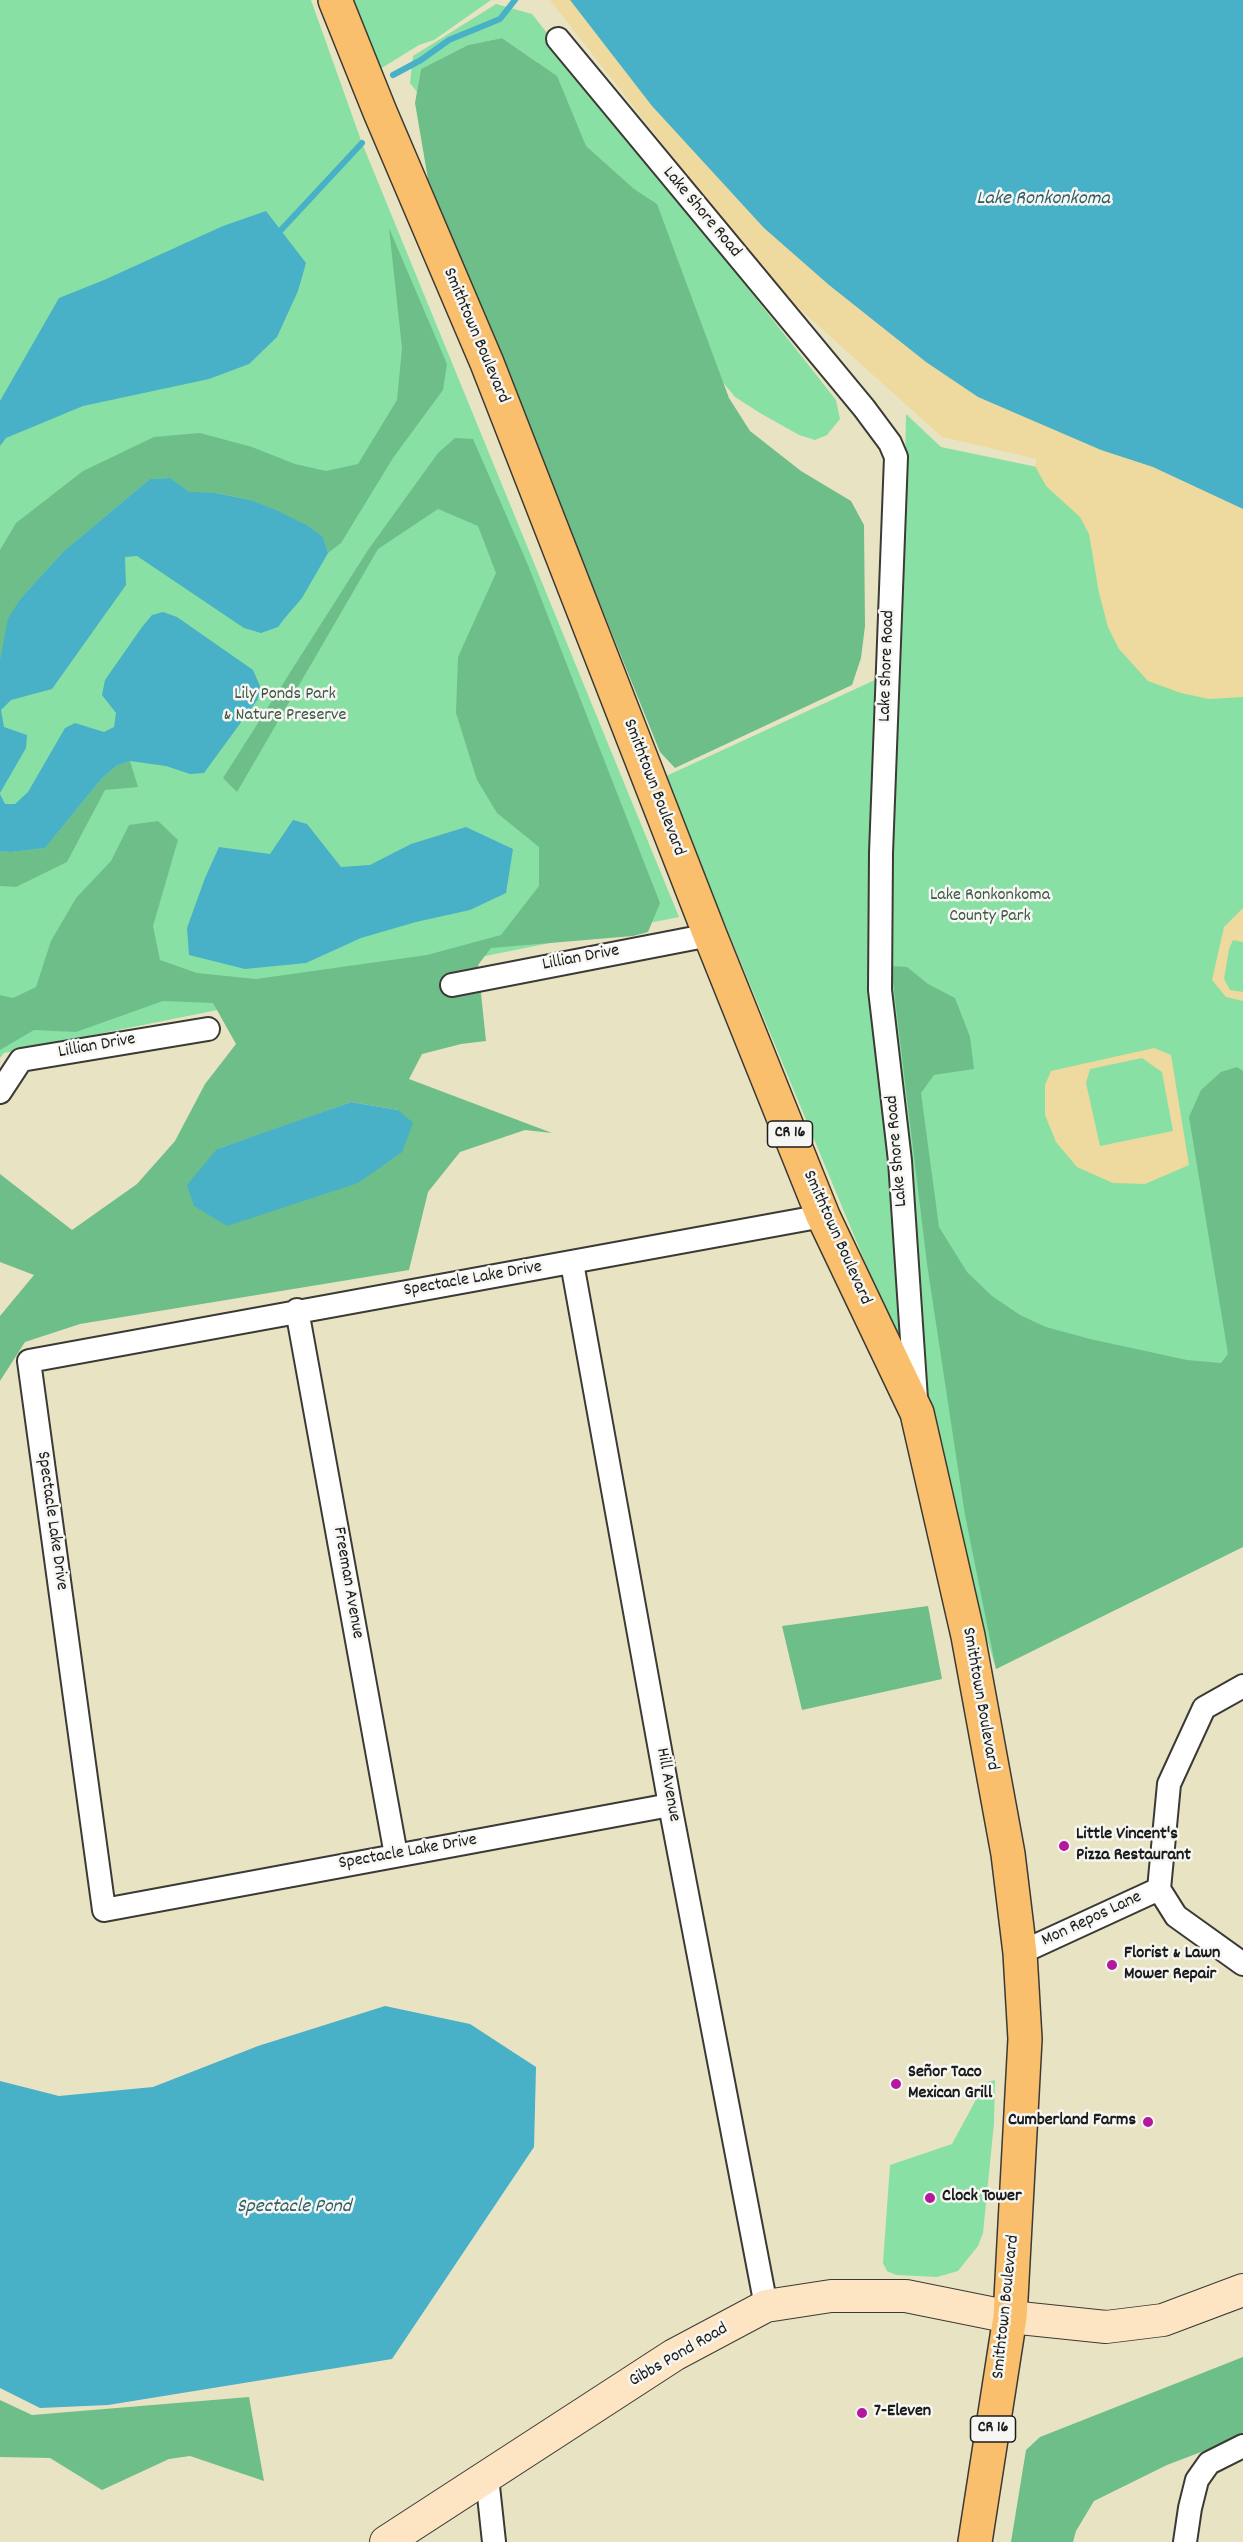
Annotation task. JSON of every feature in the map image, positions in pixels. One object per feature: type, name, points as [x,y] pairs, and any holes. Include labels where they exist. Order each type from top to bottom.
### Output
[{"type":"main road","name":"Smithtown Boulevard","points":[[335,0],[384,122],[487,363],[710,935],[823,1216],[917,1413],[968,1636],[1008,1854],[1020,1953],[1025,2039],[1010,2317],[975,2542]]},
{"type":"street","name":"Lake Shore Road","points":[[558,39],[864,408],[890,443],[896,457],[881,853],[880,990],[900,1161],[917,1413]]},
{"type":"street","name":"Lillian Drive","points":[[452,984],[710,935]]},
{"type":"street","name":"Lillian Drive","points":[[0,1092],[21,1060],[208,1029]]},
{"type":"street","name":"Spectacle Lake Drive","points":[[670,1805],[104,1910],[29,1361],[297,1310],[572,1263],[823,1216]]},
{"type":"street","name":"Hill Avenue","points":[[572,1263],[670,1805],[766,2307]]},
{"type":"street","name":"Freeman Avenue","points":[[297,1310],[396,1856]]},
{"type":"street","points":[[1158,1889],[1169,1784],[1204,1708],[1243,1686]]},
{"type":"street","name":"Mon Repos Lane","points":[[1020,1953],[1158,1889],[1176,1916],[1243,1964]]},
{"type":"street","name":"Gibbs Pond Road","points":[[386,2542],[674,2355],[766,2307],[831,2296],[900,2296],[1010,2317],[1106,2327],[1163,2320],[1243,2290]]},
{"type":"street","points":[[1185,2542],[1197,2480],[1209,2463],[1243,2446]]},
{"type":"street","points":[[487,2477],[494,2542]]},
{"type":"green space","name":"Lily Ponds Park & Nature Preserve","points":[[0,0],[311,0],[362,143],[679,917],[4,1053],[0,1058]]},
{"type":"green space","points":[[349,0],[491,0],[434,40],[419,45],[377,71]]},
{"type":"green space","points":[[496,4],[532,14],[836,400],[840,419],[827,435],[815,440],[799,435],[760,413],[735,397],[709,365],[537,62],[502,38],[468,45],[421,69],[417,92],[410,83],[413,56]]},
{"type":"green space","points":[[502,38],[557,76],[586,146],[634,189],[657,204],[729,398],[750,431],[801,471],[851,501],[864,525],[865,626],[861,658],[852,685],[675,768],[660,752],[428,179],[415,103],[421,69],[468,45]]},
{"type":"green space","points":[[389,228],[447,364],[443,390],[393,458],[341,543],[328,553],[323,537],[250,500],[217,493],[189,493],[170,478],[150,479],[63,552],[21,598],[0,660],[0,550],[16,523],[83,471],[154,437],[200,433],[252,447],[295,464],[326,471],[358,464],[397,400],[402,348]]},
{"type":"green space","name":"Lake Ronkonkoma County Park","points":[[906,414],[941,447],[1085,477],[1243,570],[1243,1546],[996,1669],[901,1349],[664,777],[901,668]]},
{"type":"green space","points":[[455,438],[473,439],[528,565],[660,903],[648,932],[633,936],[491,948],[478,965],[486,1041],[461,1044],[422,1054],[409,1079],[552,1133],[525,1130],[460,1152],[428,1192],[409,1270],[80,1324],[25,1342],[0,1381],[0,1316],[34,1275],[0,1262],[0,1174],[72,1230],[137,1184],[175,1141],[205,1084],[236,1044],[213,1003],[163,1001],[76,1032],[34,1030],[0,1050],[0,995],[13,998],[36,987],[51,941],[76,898],[111,861],[129,825],[158,821],[178,840],[153,926],[160,960],[197,973],[256,979],[427,955],[501,935],[539,886],[539,847],[497,813],[477,780],[456,713],[458,657],[496,573],[478,526],[438,509],[378,549],[237,792],[223,778],[368,550],[438,453]],"holes":[[[351,1102],[398,1110],[217,1149]]]},
{"type":"green space","points":[[130,761],[138,787],[105,790],[67,862],[16,887],[0,886],[0,851],[45,848],[102,778],[116,766]]},
{"type":"green space","points":[[891,966],[907,967],[928,984],[955,998],[970,1037],[974,1069],[934,1075],[921,1093],[939,1227],[967,1272],[992,1296],[1020,1315],[1046,1327],[1187,1360],[1221,1363],[1228,1354],[1189,1117],[1201,1090],[1221,1072],[1237,1067],[1243,1071],[1243,1547],[996,1669],[965,1515],[927,1264]]},
{"type":"green space","points":[[928,1606],[942,1679],[802,1710],[782,1626]]},
{"type":"green space","points":[[995,2080],[994,2123],[983,2233],[978,2246],[958,2271],[937,2277],[896,2275],[887,2271],[883,2263],[890,2165],[952,2144],[985,2083]]},
{"type":"green space","points":[[1243,2357],[1243,2436],[1167,2465],[1094,2501],[1076,2531],[1073,2542],[1011,2542],[1026,2450],[1040,2437]]},
{"type":"green space","points":[[249,2397],[264,2481],[190,2456],[169,2459],[102,2490],[50,2458],[0,2457],[0,2400],[32,2415]]},
{"type":"sand","points":[[550,0],[570,0],[652,106],[764,228],[829,285],[926,362],[978,397],[1101,450],[1153,467],[1243,509],[1243,697],[1209,699],[1181,693],[1148,681],[1119,649],[1108,627],[1099,593],[1089,534],[1080,517],[1046,486],[1035,466],[1037,459],[942,437],[772,284]]},
{"type":"sand","points":[[1243,908],[1243,942],[1233,940],[1229,949],[1224,979],[1230,990],[1243,992],[1243,1001],[1226,997],[1212,980],[1224,927]]},
{"type":"sand","points":[[1154,1048],[1171,1055],[1189,1165],[1145,1184],[1113,1183],[1077,1167],[1056,1142],[1045,1115],[1045,1085],[1051,1071]],"holes":[[[1142,1058],[1162,1072],[1173,1131],[1100,1146],[1086,1083],[1090,1069]]]},
{"type":"water","name":"Lake Ronkonkoma","points":[[570,0],[1243,0],[1243,509],[1153,467],[1101,450],[978,397],[926,362],[829,285],[764,228],[652,106]]},
{"type":"water","points":[[266,211],[306,263],[298,291],[277,337],[249,364],[209,379],[83,406],[6,438],[0,446],[0,401],[59,298],[223,226]]},
{"type":"water","points":[[170,478],[189,492],[216,493],[250,500],[278,511],[308,526],[323,537],[328,553],[302,598],[278,627],[261,633],[244,628],[137,556],[125,557],[126,585],[52,689],[11,700],[1,710],[4,727],[27,735],[26,748],[0,793],[0,660],[8,619],[21,598],[63,552],[150,479]]},
{"type":"water","points":[[163,612],[177,617],[253,670],[260,686],[258,699],[204,773],[190,774],[166,766],[130,761],[116,766],[102,778],[45,848],[0,851],[0,794],[5,804],[15,804],[28,792],[65,728],[75,723],[104,732],[114,727],[116,713],[102,695],[105,680],[152,615]]},
{"type":"water","points":[[293,820],[307,824],[341,867],[370,865],[411,844],[466,827],[513,849],[506,893],[470,910],[416,922],[361,938],[306,963],[245,969],[189,955],[187,928],[219,847],[270,854]]},
{"type":"water","points":[[351,1102],[398,1110],[413,1123],[402,1152],[358,1183],[227,1226],[194,1206],[187,1185],[217,1149]]},
{"type":"water","name":"Spectacle Pond","points":[[385,2006],[470,2024],[536,2067],[534,2147],[392,2359],[108,2405],[40,2408],[0,2388],[0,2081],[59,2096],[153,2087],[258,2046]]},
{"type":"waterway","points":[[393,75],[421,60],[449,40],[500,19],[515,0]]},
{"type":"waterway","points":[[281,230],[362,143]]},
{"type":"place","name":"Little Vincent's Pizza Restaurant","points":[[1064,1846]]},
{"type":"place","name":"Florist & Lawn Mower Repair","points":[[1112,1965]]},
{"type":"place","name":"Señor Taco Mexican Grill","points":[[896,2084]]},
{"type":"place","name":"Cumberland Farms","points":[[1148,2122]]},
{"type":"place","name":"Clock Tower","points":[[930,2198]]},
{"type":"place","name":"7-Eleven","points":[[862,2413]]}]
